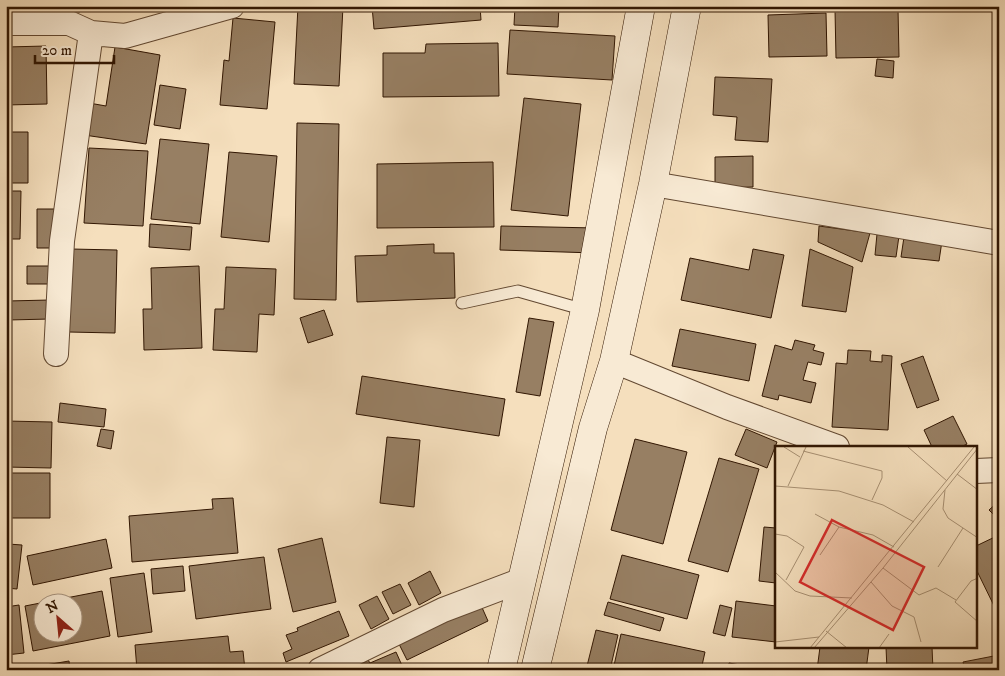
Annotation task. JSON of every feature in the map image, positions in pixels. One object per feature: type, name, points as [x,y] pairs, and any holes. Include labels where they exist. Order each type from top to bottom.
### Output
[{"type":"main road","points":[[501,670],[585,310],[641,6]]},
{"type":"main road","points":[[535,670],[593,428],[614,361],[653,184],[687,6]]},
{"type":"street","points":[[6,23],[69,23],[91,33],[125,36],[232,6]]},
{"type":"street","points":[[56,354],[62,241],[91,33]]},
{"type":"street","points":[[653,184],[999,243]]},
{"type":"street","points":[[614,361],[727,408],[834,446]]},
{"type":"street","points":[[978,470],[999,470]]},
{"type":"street","points":[[320,670],[443,610],[522,580]]},
{"type":"lane","points":[[462,302],[518,292],[585,310]]},
{"type":"building","points":[[13,6],[80,6],[80,12],[13,13]]},
{"type":"building","points":[[298,6],[343,6],[339,86],[294,84]]},
{"type":"building","points":[[372,6],[480,6],[481,20],[374,29]]},
{"type":"building","points":[[515,6],[559,6],[558,27],[514,25]]},
{"type":"building","points":[[898,9],[899,57],[836,58],[835,10]]},
{"type":"building","points":[[826,13],[827,56],[769,57],[768,15]]},
{"type":"building","points":[[233,18],[275,22],[267,109],[220,105],[224,60],[229,61]]},
{"type":"building","points":[[510,30],[615,36],[612,80],[507,74]]},
{"type":"building","points":[[498,43],[499,96],[383,97],[383,53],[425,53],[426,44]]},
{"type":"building","points":[[46,46],[47,104],[6,105],[6,47]]},
{"type":"building","points":[[115,47],[160,55],[146,144],[84,135],[89,103],[106,106]]},
{"type":"building","points":[[877,59],[894,61],[893,78],[875,76]]},
{"type":"building","points":[[715,77],[772,79],[768,142],[735,140],[737,117],[713,115]]},
{"type":"building","points":[[160,85],[186,89],[180,129],[154,125]]},
{"type":"building","points":[[524,98],[581,104],[568,216],[511,210]]},
{"type":"building","points":[[297,123],[339,124],[336,300],[294,299]]},
{"type":"building","points":[[6,132],[28,132],[28,183],[6,183]]},
{"type":"building","points":[[160,139],[209,144],[200,224],[151,219]]},
{"type":"building","points":[[89,148],[148,151],[143,226],[84,223]]},
{"type":"building","points":[[229,152],[277,156],[269,242],[221,237]]},
{"type":"building","points":[[753,156],[753,187],[715,188],[715,157]]},
{"type":"building","points":[[493,162],[494,227],[377,228],[377,164]]},
{"type":"building","points":[[6,191],[21,191],[20,239],[6,239]]},
{"type":"building","points":[[37,209],[56,209],[56,248],[37,248]]},
{"type":"building","points":[[150,224],[192,227],[190,250],[149,247]]},
{"type":"building","points":[[501,226],[596,228],[595,253],[500,250]]},
{"type":"building","points":[[819,226],[870,233],[862,262],[818,242]]},
{"type":"building","points":[[877,234],[899,236],[896,257],[875,255]]},
{"type":"building","points":[[904,237],[942,241],[939,261],[901,257]]},
{"type":"building","points":[[434,244],[434,253],[454,253],[455,298],[357,302],[355,256],[387,255],[387,246]]},
{"type":"building","points":[[71,249],[117,250],[115,333],[69,332]]},
{"type":"building","points":[[753,249],[784,255],[771,318],[681,300],[690,258],[749,270]]},
{"type":"building","points":[[810,249],[853,267],[846,312],[802,306]]},
{"type":"building","points":[[27,266],[50,266],[50,284],[27,284]]},
{"type":"building","points":[[199,266],[202,348],[144,350],[143,309],[152,309],[151,268]]},
{"type":"building","points":[[226,267],[276,269],[274,315],[259,314],[257,352],[213,350],[215,309],[224,309]]},
{"type":"building","points":[[50,300],[50,319],[8,320],[7,301]]},
{"type":"building","points":[[324,310],[333,335],[308,343],[300,318]]},
{"type":"building","points":[[529,318],[554,322],[540,396],[516,392]]},
{"type":"building","points":[[680,329],[756,344],[749,381],[672,366]]},
{"type":"building","points":[[795,340],[815,345],[813,350],[824,353],[821,365],[808,362],[803,380],[816,383],[811,403],[779,395],[778,400],[762,396],[775,345],[792,350]]},
{"type":"building","points":[[848,350],[871,351],[870,361],[882,362],[882,355],[892,356],[888,430],[832,427],[836,363],[847,364]]},
{"type":"building","points":[[923,356],[939,400],[917,408],[901,364]]},
{"type":"building","points":[[362,376],[505,399],[499,436],[356,414]]},
{"type":"building","points":[[60,403],[106,409],[104,427],[58,422]]},
{"type":"building","points":[[953,416],[967,444],[963,446],[932,446],[924,430]]},
{"type":"building","points":[[6,421],[52,422],[51,468],[6,467]]},
{"type":"building","points":[[101,429],[114,431],[111,449],[97,446]]},
{"type":"building","points":[[746,429],[777,442],[767,468],[735,455]]},
{"type":"building","points":[[387,437],[420,440],[414,507],[380,503]]},
{"type":"building","points":[[635,439],[687,452],[663,544],[611,530]]},
{"type":"building","points":[[719,458],[759,469],[728,572],[688,561]]},
{"type":"building","points":[[6,473],[50,473],[50,518],[6,518]]},
{"type":"building","points":[[233,498],[238,553],[132,562],[129,516],[213,509],[212,499]]},
{"type":"building","points":[[999,501],[999,520],[989,510]]},
{"type":"building","points":[[764,527],[775,528],[775,583],[759,581]]},
{"type":"building","points":[[999,535],[999,616],[978,573],[978,545]]},
{"type":"building","points":[[322,538],[336,602],[293,612],[278,549]]},
{"type":"building","points":[[106,539],[112,568],[33,585],[27,556]]},
{"type":"building","points":[[8,544],[22,545],[17,589],[6,588]]},
{"type":"building","points":[[622,555],[699,575],[687,619],[610,599]]},
{"type":"building","points":[[264,557],[271,609],[196,619],[189,566]]},
{"type":"building","points":[[183,566],[185,591],[153,594],[151,569]]},
{"type":"building","points":[[430,571],[441,593],[419,605],[408,583]]},
{"type":"building","points":[[144,573],[152,632],[118,637],[110,578]]},
{"type":"building","points":[[400,584],[411,605],[393,614],[382,592]]},
{"type":"building","points":[[102,591],[110,636],[82,641],[82,595]]},
{"type":"building","points":[[377,596],[389,619],[371,629],[359,605]]},
{"type":"building","points":[[736,601],[775,606],[775,642],[732,637]]},
{"type":"building","points":[[608,602],[664,618],[660,631],[604,615]]},
{"type":"building","points":[[480,603],[488,621],[407,660],[398,642]]},
{"type":"building","points":[[19,605],[24,653],[6,655],[6,607]]},
{"type":"building","points":[[32,605],[32,644],[69,644],[33,651],[25,606]]},
{"type":"building","points":[[720,605],[732,608],[725,636],[713,633]]},
{"type":"building","points":[[339,611],[349,636],[286,662],[283,653],[292,649],[286,635],[298,631],[297,628]]},
{"type":"building","points":[[596,630],[618,635],[610,670],[586,670]]},
{"type":"building","points":[[621,634],[705,652],[701,670],[613,670]]},
{"type":"building","points":[[228,636],[230,652],[243,651],[245,670],[137,670],[135,645]]},
{"type":"building","points":[[820,648],[869,648],[866,670],[817,670]]},
{"type":"building","points":[[886,648],[932,648],[933,670],[887,670]]},
{"type":"building","points":[[396,652],[404,670],[347,670],[368,660],[370,663]]},
{"type":"building","points":[[999,655],[999,670],[965,670],[963,662]]},
{"type":"building","points":[[69,661],[70,670],[28,670],[28,668]]},
{"type":"building","points":[[729,663],[768,670],[728,670]]}]
